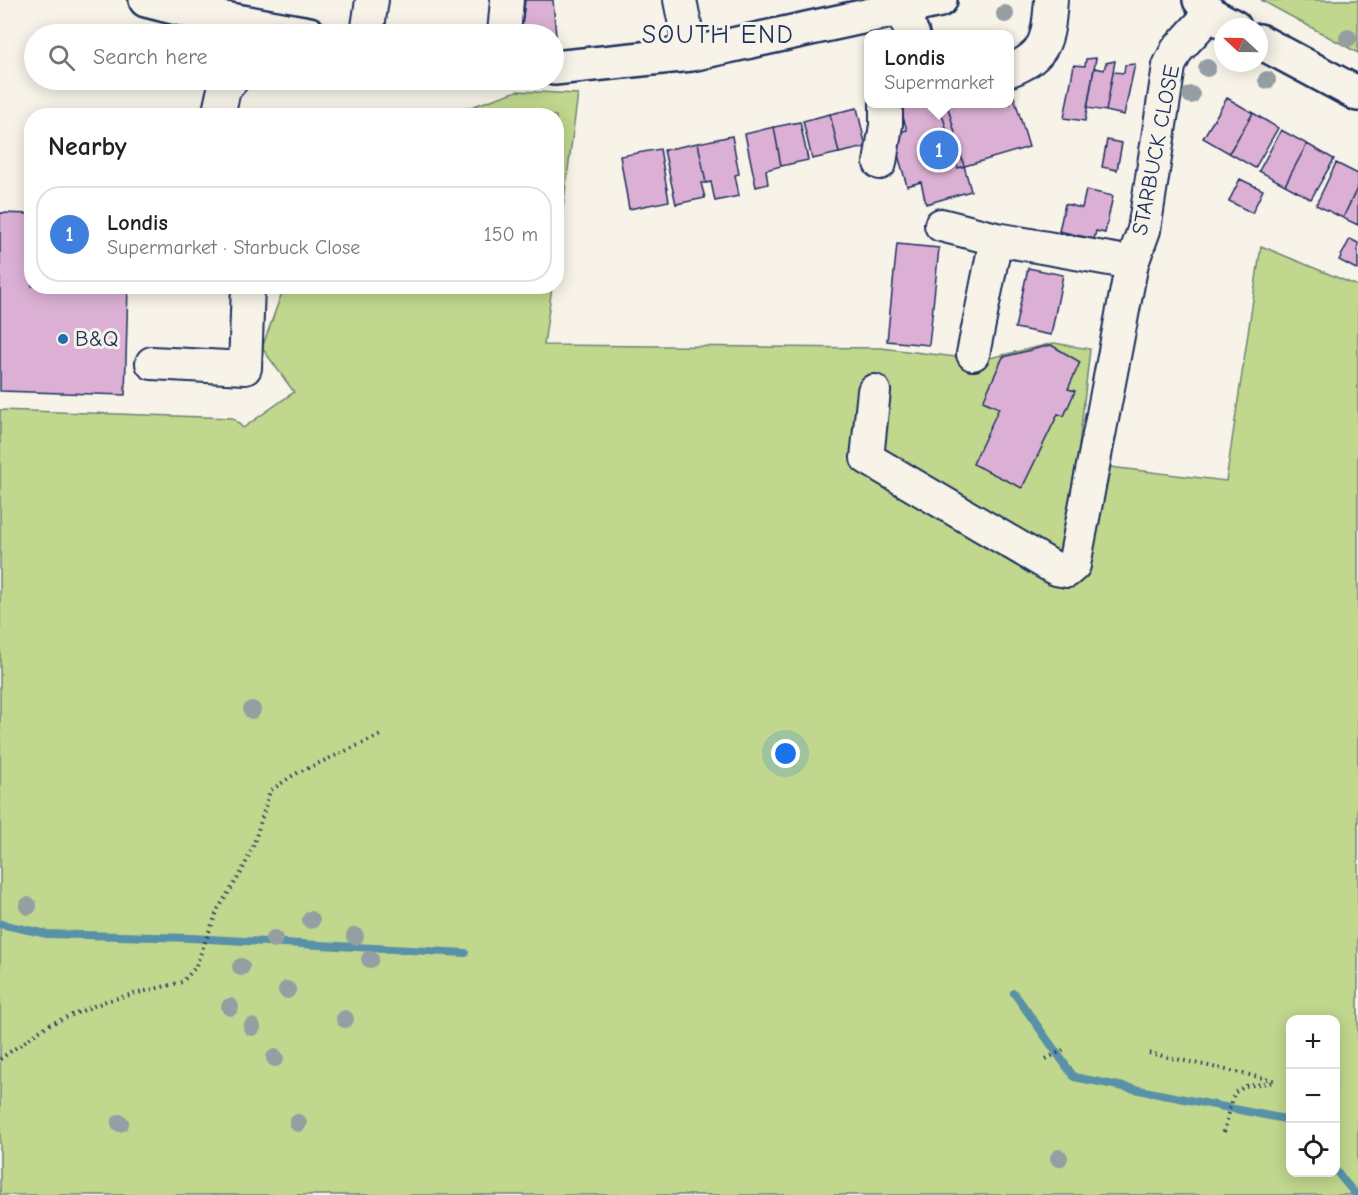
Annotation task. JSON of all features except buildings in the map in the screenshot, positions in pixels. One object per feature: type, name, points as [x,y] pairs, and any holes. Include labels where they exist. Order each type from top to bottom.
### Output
[{"type":"main road","points":[[146,0],[209,24]]},
{"type":"main road","points":[[564,67],[691,54],[868,25],[906,22],[940,0]]},
{"type":"main road","points":[[1268,45],[1358,94]]},
{"type":"street","points":[[368,24],[372,0]]},
{"type":"street","points":[[505,24],[507,0]]},
{"type":"street","points":[[680,0],[691,54]]},
{"type":"street","points":[[1014,68],[1021,65],[1043,48],[1048,36],[1051,0]]},
{"type":"street","name":"STARBUCK CLOSE","points":[[874,391],[867,458],[1056,569],[1067,571],[1074,565],[1113,406],[1111,370],[1132,263],[1144,230],[1169,66],[1176,51],[1214,14]]},
{"type":"street","points":[[880,163],[886,108]]},
{"type":"street","name":"STARBUCK CLOSE","points":[[941,225],[996,239],[1132,263]]},
{"type":"street","points":[[973,354],[996,239]]},
{"type":"street","points":[[152,363],[245,368],[248,294]]},
{"type":"path","points":[[0,1059],[48,1024],[106,1001],[182,982],[195,968],[214,920],[253,847],[270,791],[295,774],[384,734]]},
{"type":"path","points":[[1046,1059],[1067,1048]]},
{"type":"path","points":[[1149,1053],[1277,1081],[1246,1086],[1233,1097],[1224,1132]]},
{"type":"green space","points":[[1261,0],[1358,0],[1358,53]]},
{"type":"green space","points":[[517,91],[578,94],[564,200],[564,108],[469,108]]},
{"type":"green space","points":[[1261,246],[1358,286],[1358,1195],[0,1195],[0,410],[233,418],[243,428],[294,392],[262,348],[281,294],[551,294],[544,345],[881,348],[981,360],[1054,343],[1090,349],[1077,463],[1226,481]]},
{"type":"waterway","points":[[0,924],[47,934],[191,938],[465,953]]},
{"type":"waterway","points":[[1014,993],[1074,1077],[1286,1119]]},
{"type":"waterway","points":[[1340,1176],[1356,1195]]},
{"type":"place","name":"Londis","points":[[939,150]]},
{"type":"place","name":"B&Q","points":[[63,339]]},
{"type":"district","name":"SOUTH END","points":[[718,35]]}]
